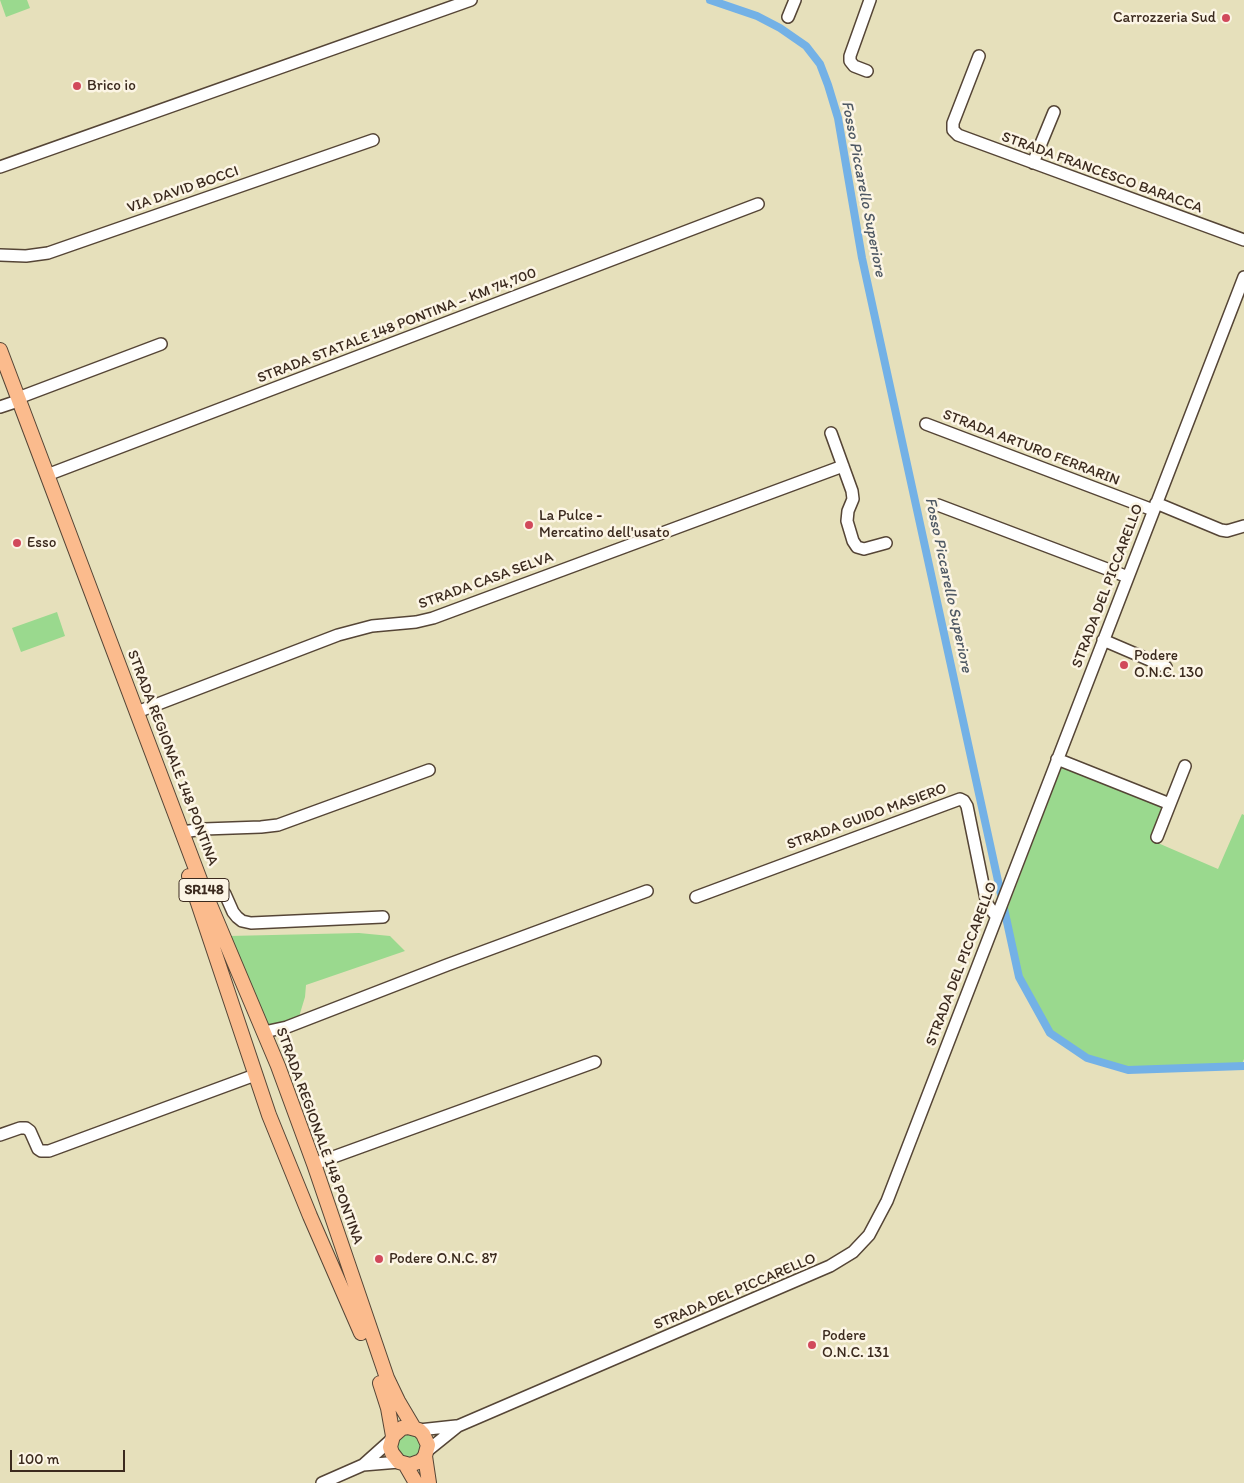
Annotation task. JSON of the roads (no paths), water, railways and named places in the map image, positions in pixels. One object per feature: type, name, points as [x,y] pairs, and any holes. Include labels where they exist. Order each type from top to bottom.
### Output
[{"type":"main road","name":"STRADA REGIONALE 148 PONTINA","points":[[0,350],[10,403],[47,475],[205,893],[264,1032],[314,1164],[387,1378],[398,1401],[416,1429],[427,1439],[426,1453],[429,1483]]},
{"type":"main road","name":"STRADA REGIONALE 148 PONTINA","points":[[0,372],[10,403],[182,855],[255,1075],[290,1168],[354,1314],[382,1388],[388,1408],[392,1453],[402,1463],[416,1483]]},
{"type":"main road","points":[[392,1437],[402,1428],[416,1429]]},
{"type":"main road","points":[[402,1463],[416,1464],[426,1453]]},
{"type":"street","points":[[0,167],[472,0]]},
{"type":"street","points":[[788,17],[795,0]]},
{"type":"street","points":[[867,71],[854,66],[850,61],[850,56],[870,0]]},
{"type":"street","name":"STRADA FRANCESCO BARACCA","points":[[979,56],[954,121],[953,130],[961,137],[1244,240]]},
{"type":"street","points":[[1033,163],[1054,112]]},
{"type":"street","name":"VIA DAVID BOCCI","points":[[0,255],[26,256],[48,253],[373,140]]},
{"type":"street","name":"STRADA STATALE 148 PONTINA – KM 74,700","points":[[47,475],[758,204]]},
{"type":"street","name":"STRADA DEL PICCARELLO","points":[[426,1453],[458,1426],[818,1273],[843,1260],[858,1248],[872,1231],[887,1201],[1244,277]]},
{"type":"street","points":[[10,403],[161,344]]},
{"type":"street","name":"STRADA ARTURO FERRARIN","points":[[926,424],[1221,530],[1244,526]]},
{"type":"street","points":[[831,433],[853,494],[846,520],[855,544],[859,548],[866,549],[886,543]]},
{"type":"street","name":"STRADA CASA SELVA","points":[[137,712],[338,635],[372,626],[416,622],[433,618],[843,466]]},
{"type":"street","points":[[938,505],[1128,577]]},
{"type":"street","points":[[1103,640],[1166,667]]},
{"type":"street","points":[[1057,759],[1170,804]]},
{"type":"street","points":[[1157,837],[1185,766]]},
{"type":"street","points":[[182,832],[204,828],[274,826],[429,770]]},
{"type":"street","name":"STRADA GUIDO MASIERO","points":[[696,898],[960,799],[967,806],[987,904],[996,916]]},
{"type":"street","points":[[205,893],[217,890],[222,891],[238,917],[245,922],[251,923],[383,917]]},
{"type":"street","points":[[264,1032],[275,1028],[287,1027],[647,891]]},
{"type":"street","points":[[314,1164],[595,1062]]},
{"type":"street","points":[[0,1135],[24,1128],[30,1131],[38,1149],[49,1151],[255,1075]]},
{"type":"street","name":"STRADA DEL PICCARELLO","points":[[416,1429],[458,1426]]},
{"type":"street","points":[[322,1483],[363,1465],[392,1437]]},
{"type":"street","points":[[363,1465],[402,1463]]},
{"type":"waterway","name":"Fosso Piccarello Superiore","points":[[710,0],[757,16],[780,28],[806,46],[820,64],[828,85],[838,118],[862,258],[1019,977],[1050,1033],[1087,1058],[1128,1070],[1244,1066]]},
{"type":"place","name":"Carrozzeria Sud","points":[[1226,18]]},
{"type":"place","name":"Brico io","points":[[77,86]]},
{"type":"place","name":"La Pulce - Mercatino dell'usato","points":[[529,525]]},
{"type":"place","name":"Esso","points":[[17,543]]},
{"type":"place","name":"Podere O.N.C. 130","points":[[1124,665]]},
{"type":"place","name":"Podere O.N.C. 87","points":[[379,1259]]},
{"type":"place","name":"Podere O.N.C. 131","points":[[812,1345]]}]
